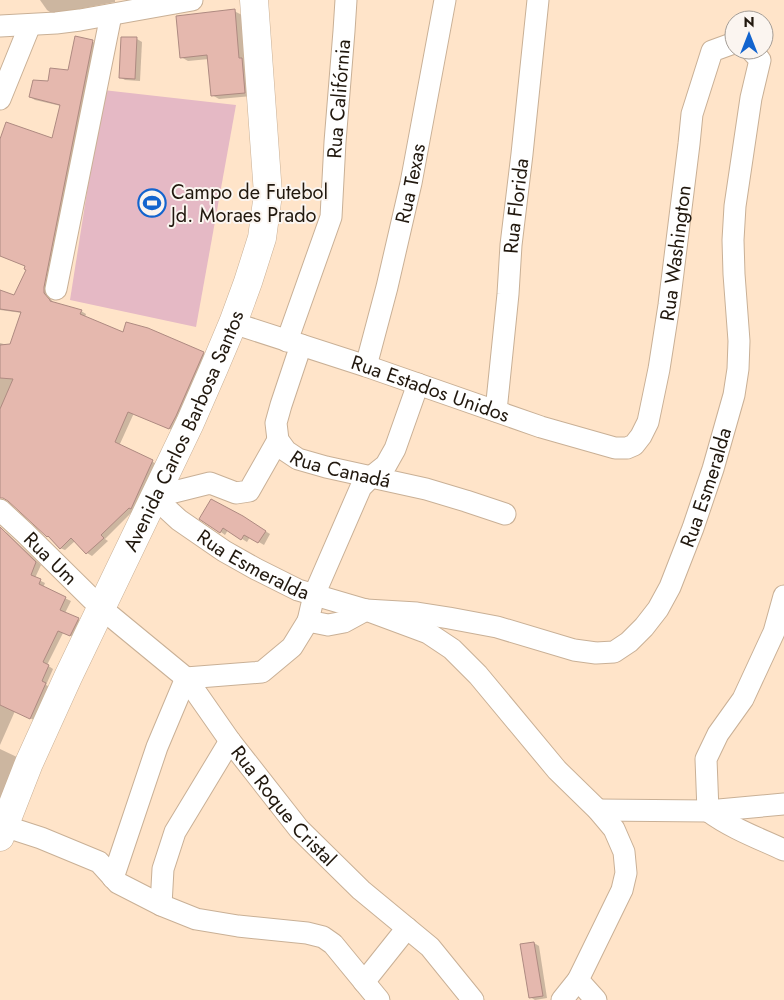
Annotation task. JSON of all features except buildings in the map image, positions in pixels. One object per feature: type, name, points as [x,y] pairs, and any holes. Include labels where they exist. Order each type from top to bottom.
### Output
[{"type":"main road","name":"Avenida Carlos Barbosa Santos","points":[[2,831],[29,763],[190,423],[233,324],[262,238],[268,194],[254,0]]},
{"type":"street","points":[[0,26],[56,23],[111,15],[148,4],[192,0]]},
{"type":"street","name":"Rua Califórnia","points":[[294,343],[330,216],[346,0]]},
{"type":"street","name":"Rua Texas","points":[[366,366],[412,184],[445,0]]},
{"type":"street","name":"Rua Florida","points":[[496,411],[511,245],[538,0]]},
{"type":"street","points":[[56,288],[111,15]]},
{"type":"street","points":[[0,99],[30,25]]},
{"type":"street","name":"Rua Washington","points":[[627,448],[638,441],[648,422],[659,369],[690,144],[692,114],[712,51],[724,46]]},
{"type":"street","name":"Rua Esmeralda","points":[[366,610],[416,613],[449,618],[497,627],[574,650],[596,653],[614,652],[629,642],[658,609],[670,587],[693,528],[734,396],[738,369],[739,341],[734,274],[735,206],[760,60]]},
{"type":"street","name":"Rua Estados Unidos","points":[[233,324],[366,366],[542,427],[615,448],[627,448]]},
{"type":"street","name":"Rua Canadá","points":[[294,343],[276,423],[278,440],[286,451],[298,458],[426,489],[466,500],[504,514]]},
{"type":"street","points":[[113,878],[157,747],[186,678],[262,672],[292,647],[308,621],[314,595],[361,487],[386,465],[395,449],[418,384]]},
{"type":"street","points":[[154,498],[210,483],[236,492],[248,491],[278,440]]},
{"type":"street","name":"Rua Esmeralda","points":[[154,498],[179,520],[224,551],[256,569],[298,590],[366,610],[428,633],[452,649],[478,675],[557,770],[598,810],[614,829],[624,852],[626,873],[622,890],[578,980],[562,1000]]},
{"type":"street","name":"Rua Um","points":[[0,510],[26,533],[101,608]]},
{"type":"street","points":[[708,811],[706,759],[718,734],[743,699],[774,632],[784,596]]},
{"type":"street","name":"Rua Roque Cristal","points":[[101,608],[186,678],[230,741],[299,829],[361,890],[430,948],[473,1000]]},
{"type":"street","points":[[308,621],[328,625],[344,622],[366,610]]},
{"type":"street","points":[[160,905],[163,869],[175,832],[230,741]]},
{"type":"street","points":[[598,810],[708,811],[784,804]]},
{"type":"street","points":[[708,811],[741,831],[784,850]]},
{"type":"street","points":[[2,831],[41,838],[99,862],[118,884],[160,905],[196,919],[238,926],[307,933],[323,937],[332,944],[379,1000]]},
{"type":"street","points":[[364,982],[407,928]]},
{"type":"street","points":[[578,980],[596,1000]]},
{"type":"shaded area","name":"Campo de Futebol Jd. Moraes Prado","points":[[103,90],[236,105],[196,327],[70,300]]},
{"type":"place","name":"Campo de Futebol Jd. Moraes Prado","points":[[152,203]]}]
